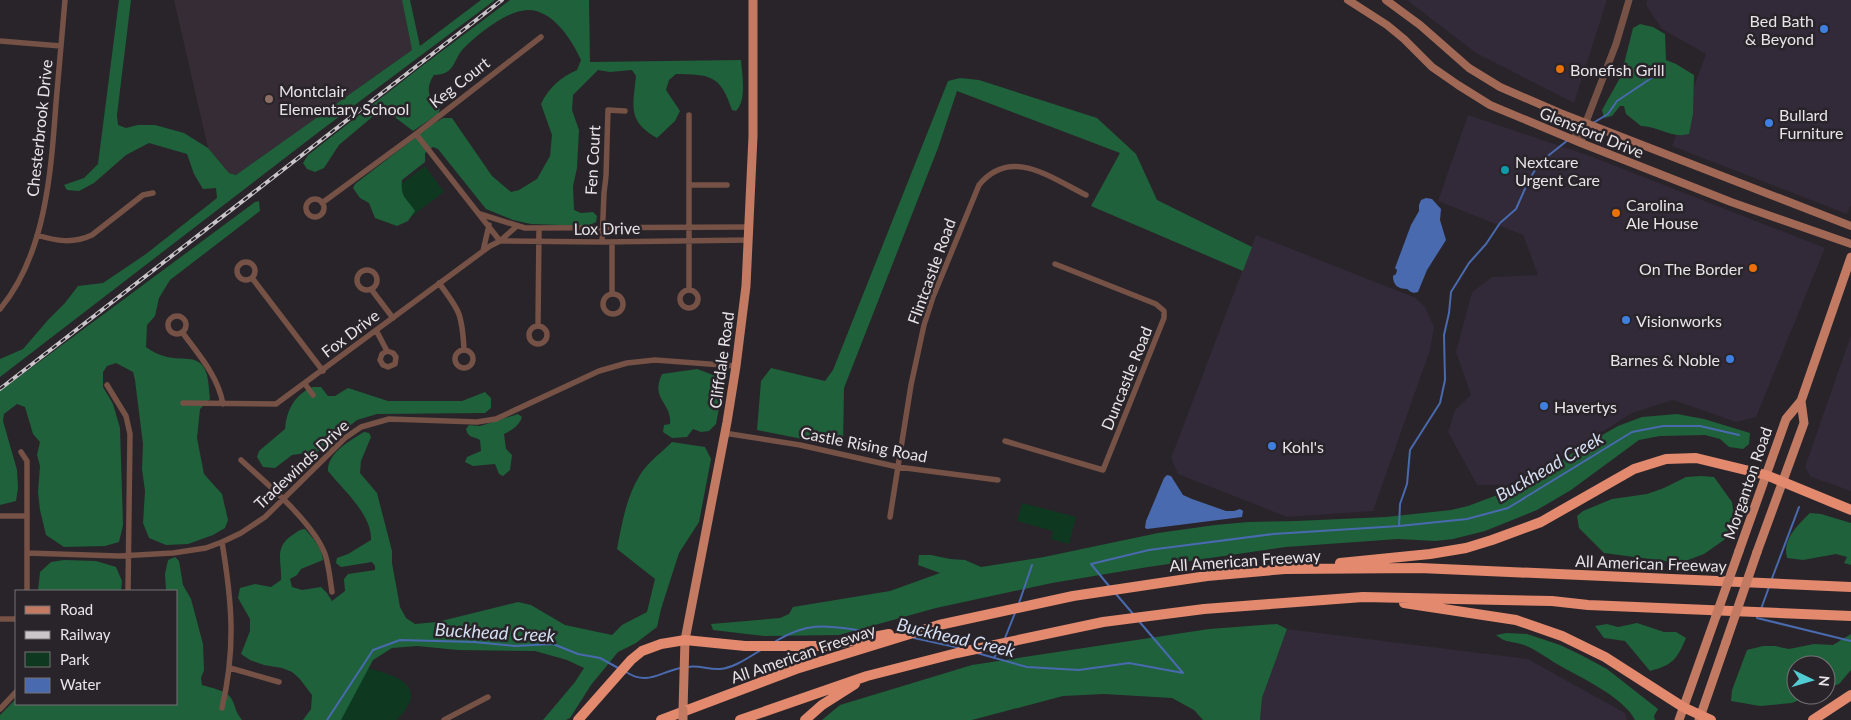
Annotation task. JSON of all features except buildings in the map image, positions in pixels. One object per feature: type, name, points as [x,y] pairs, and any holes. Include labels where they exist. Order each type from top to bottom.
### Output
[{"type":"highway","points":[[1285,570],[1430,554],[1466,548],[1541,522],[1634,469],[1666,459],[1696,458],[1766,475],[1851,510]]},
{"type":"highway","name":"All American Freeway","points":[[661,720],[804,666],[939,625],[1115,589],[1207,576],[1285,570],[1420,568],[1851,586]]},
{"type":"highway","points":[[1364,597],[1516,620],[1562,636],[1605,657],[1703,719]]},
{"type":"highway","points":[[740,720],[866,676],[957,653],[1103,622],[1213,608],[1364,597],[1552,601],[1588,605],[1851,616]]},
{"type":"highway","points":[[578,720],[631,660],[652,647],[685,640],[745,646],[826,646],[939,625]]},
{"type":"highway","points":[[805,720],[822,705],[866,676]]},
{"type":"highway","points":[[1813,720],[1851,695]]},
{"type":"main road","name":"Cliffdale Road","points":[[683,720],[685,640],[736,366],[746,286],[753,136],[754,0]]},
{"type":"main road","name":"Glensford Drive","points":[[1348,0],[1387,25],[1432,66],[1458,85],[1490,104],[1581,143],[1731,202],[1851,244]]},
{"type":"main road","name":"Glensford Drive","points":[[1386,0],[1420,25],[1469,68],[1500,87],[1851,226]]},
{"type":"main road","name":"Morganton Road","points":[[1679,720],[1786,419],[1801,400],[1851,257]]},
{"type":"main road","name":"Morganton Road","points":[[1703,719],[1726,642],[1804,423],[1801,400]]},
{"type":"street","name":"Chesterbrook Drive","points":[[0,309],[21,277],[46,201],[65,0]]},
{"type":"street","points":[[1581,143],[1586,122],[1616,44],[1629,0]]},
{"type":"street","name":"Keg Court","points":[[322,203],[416,134],[541,37]]},
{"type":"street","points":[[0,41],[61,46]]},
{"type":"street","name":"Fen Court","points":[[602,229],[608,110],[625,111]]},
{"type":"street","points":[[689,115],[689,290]]},
{"type":"street","points":[[1573,139],[1586,122]]},
{"type":"street","points":[[416,134],[500,241]]},
{"type":"street","name":"Flintcastle Road","points":[[890,517],[911,385],[924,325],[933,297],[979,185],[985,178],[1002,168],[1025,166],[1037,170],[1086,195]]},
{"type":"street","points":[[689,185],[727,185]]},
{"type":"street","points":[[36,235],[69,242],[83,239],[143,195],[153,193]]},
{"type":"street","name":"Lox Drive","points":[[480,214],[517,226],[539,228],[749,227]]},
{"type":"street","points":[[483,251],[489,225]]},
{"type":"street","name":"Fox Drive","points":[[183,404],[276,404],[438,283],[500,241],[517,226]]},
{"type":"street","points":[[538,326],[539,228]]},
{"type":"street","points":[[602,229],[602,242]]},
{"type":"street","name":"Lox Drive","points":[[500,241],[749,240]]},
{"type":"street","points":[[612,242],[612,294]]},
{"type":"street","name":"Duncastle Road","points":[[1005,441],[1103,470],[1164,318],[1164,311],[1156,304],[1055,264]]},
{"type":"street","points":[[252,278],[322,371]]},
{"type":"street","points":[[438,283],[461,316],[464,350]]},
{"type":"street","points":[[371,289],[393,318]]},
{"type":"street","points":[[376,330],[387,351]]},
{"type":"street","points":[[182,332],[214,376],[223,404]]},
{"type":"street","name":"Tradewinds Drive","points":[[27,554],[119,556],[187,551],[222,542],[253,526],[345,438],[375,422],[389,419],[478,422],[496,419],[599,371],[627,363],[655,360],[736,366]]},
{"type":"street","points":[[305,384],[313,395]]},
{"type":"street","points":[[107,386],[126,416],[130,434],[128,590]]},
{"type":"street","name":"Castle Rising Road","points":[[724,433],[800,445],[898,468],[998,480]]},
{"type":"street","points":[[22,452],[27,461],[27,590]]},
{"type":"street","points":[[241,460],[308,526],[322,546],[329,569],[332,592]]},
{"type":"street","points":[[0,516],[27,516]]},
{"type":"street","points":[[222,542],[230,597],[232,630],[230,668],[222,708]]},
{"type":"street","points":[[0,619],[15,619]]},
{"type":"street","points":[[230,668],[279,682]]},
{"type":"street","points":[[0,708],[15,693]]},
{"type":"street","points":[[444,720],[488,697]]},
{"type":"shaded area","name":"Montclair Elementary School","points":[[174,0],[402,0],[412,50],[237,175],[229,173],[208,148]]},
{"type":"shaded area","points":[[1407,0],[1607,0],[1574,103],[1476,53]]},
{"type":"shaded area","points":[[1647,0],[1851,0],[1851,205],[1847,214],[1672,146],[1706,54],[1662,29],[1646,5]]},
{"type":"shaded area","points":[[1468,115],[1590,156],[1825,248],[1756,417],[1736,422],[1673,400],[1632,413],[1569,453],[1508,485],[1477,485],[1448,432],[1455,410],[1471,395],[1456,352],[1472,292],[1492,277],[1538,275],[1523,235],[1438,201]]},
{"type":"shaded area","points":[[1256,235],[1416,298],[1425,307],[1434,327],[1430,350],[1373,511],[1287,517],[1178,474],[1171,458]]},
{"type":"shaded area","points":[[1851,335],[1851,491],[1811,477],[1805,467]]},
{"type":"shaded area","points":[[1287,629],[1528,659],[1625,713],[1627,720],[1260,720],[1262,698]]},
{"type":"green space","points":[[119,0],[131,0],[117,115],[118,125],[126,128],[138,125],[155,125],[184,133],[208,148],[229,173],[236,175],[412,50],[402,0],[410,0],[420,46],[481,0],[495,0],[320,131],[0,377],[0,359],[23,349],[78,286],[103,283],[146,254],[217,198],[216,188],[203,189],[194,174],[187,154],[149,143],[126,155],[94,183],[79,191],[67,190],[64,185],[84,178],[98,164]]},
{"type":"green space","points":[[510,0],[589,0],[590,62],[741,60],[742,100],[736,111],[732,110],[723,89],[712,79],[705,76],[676,74],[669,80],[666,90],[680,111],[675,121],[657,138],[647,132],[636,119],[633,104],[636,76],[632,70],[610,72],[598,70],[573,95],[572,110],[579,130],[577,168],[573,186],[574,210],[581,213],[593,212],[597,216],[596,222],[588,226],[531,224],[513,220],[486,209],[438,149],[433,147],[425,153],[425,162],[402,180],[403,194],[415,211],[408,221],[397,226],[375,218],[369,203],[360,198],[353,188],[355,184],[443,118],[452,118],[492,176],[511,192],[519,190],[537,179],[550,156],[552,135],[541,104],[556,84],[565,76],[577,70],[581,60],[567,35],[546,15],[537,11],[520,11],[502,19],[476,37],[463,49],[450,70],[434,75],[429,84],[429,93],[440,109],[438,114],[413,131],[396,118],[391,106],[384,107],[339,145],[324,168],[315,172],[307,169],[303,163],[308,155]]},
{"type":"green space","points":[[1640,24],[1653,27],[1665,34],[1666,60],[1694,75],[1693,114],[1689,134],[1671,134],[1641,126],[1626,114],[1624,106],[1620,106],[1612,116],[1604,118],[1602,110],[1621,76],[1633,28]]},
{"type":"green space","points":[[960,78],[979,80],[1097,118],[1136,154],[1157,200],[1252,247],[1243,271],[1091,206],[1120,153],[957,91],[938,148],[844,388],[843,447],[757,430],[761,381],[771,368],[825,381],[833,370],[948,81]]},
{"type":"green space","points":[[425,166],[444,192],[412,216],[393,190]]},
{"type":"green space","points":[[259,201],[260,211],[170,280],[159,298],[155,316],[147,325],[146,347],[167,357],[191,359],[201,363],[207,375],[210,399],[200,409],[197,438],[204,474],[222,494],[228,520],[225,528],[213,535],[188,544],[166,545],[149,538],[143,523],[145,491],[142,469],[143,444],[135,380],[133,372],[116,363],[107,366],[103,372],[103,387],[113,404],[120,428],[123,525],[119,542],[105,546],[64,547],[46,535],[38,492],[40,466],[37,455],[40,442],[33,434],[25,407],[17,404],[4,414],[3,421],[17,470],[18,488],[16,501],[0,505],[0,391],[255,202]]},
{"type":"green space","points":[[697,369],[716,376],[724,382],[716,424],[709,431],[701,432],[693,429],[687,437],[672,438],[663,432],[664,425],[670,424],[670,417],[658,390],[662,374]]},
{"type":"green space","points":[[312,387],[321,387],[328,396],[335,396],[348,388],[388,401],[462,401],[485,392],[491,398],[491,408],[485,413],[377,414],[357,420],[321,451],[292,455],[275,468],[263,467],[257,457],[259,451],[285,429],[292,404],[300,395]]},
{"type":"green space","points":[[518,414],[522,417],[519,423],[504,434],[506,449],[512,455],[510,470],[503,476],[499,474],[495,464],[473,466],[465,462],[467,457],[481,451],[480,440],[469,435],[467,432],[466,429],[469,425],[480,426]]},
{"type":"green space","points":[[1677,414],[1704,419],[1750,433],[1749,444],[1743,449],[1729,447],[1720,439],[1705,435],[1660,436],[1639,440],[1571,490],[1537,510],[1485,531],[1453,539],[1435,541],[1398,539],[1286,547],[1148,567],[1052,583],[936,608],[839,635],[765,636],[713,630],[711,624],[780,618],[789,614],[793,607],[890,591],[940,573],[918,565],[919,555],[965,560],[981,567],[1044,557],[1158,533],[1215,525],[1386,517],[1451,510],[1468,506],[1524,485],[1588,443],[1618,426],[1642,417]]},
{"type":"green space","points":[[364,432],[369,433],[371,437],[361,461],[360,473],[377,493],[392,551],[392,563],[400,607],[406,618],[415,624],[437,622],[518,602],[531,605],[565,625],[612,635],[622,625],[647,612],[655,579],[617,549],[625,511],[635,483],[647,466],[672,442],[705,447],[711,459],[699,522],[679,553],[657,627],[636,643],[618,652],[591,685],[570,718],[566,720],[543,720],[575,682],[584,668],[567,660],[535,651],[458,650],[417,646],[392,648],[373,660],[341,720],[303,720],[311,709],[312,695],[299,678],[292,672],[264,665],[250,660],[241,654],[250,631],[250,619],[238,598],[240,588],[255,584],[271,587],[281,580],[280,556],[282,545],[298,531],[305,529],[319,547],[323,560],[301,569],[297,575],[290,579],[292,587],[302,590],[321,587],[332,601],[345,591],[344,579],[348,574],[375,570],[372,562],[341,567],[336,563],[337,558],[348,554],[371,540],[370,530],[362,512],[328,471],[331,458],[347,443]]},
{"type":"green space","points":[[1686,477],[1714,477],[1732,502],[1735,523],[1731,535],[1704,554],[1680,563],[1604,553],[1579,528],[1577,516],[1583,511],[1612,499],[1647,494]]},
{"type":"green space","points":[[1022,503],[1076,517],[1069,544],[1051,539],[1053,531],[1017,521]]},
{"type":"green space","points":[[1810,513],[1821,514],[1851,523],[1851,565],[1844,563],[1847,557],[1836,554],[1803,560],[1787,558],[1787,545],[1792,533]]},
{"type":"green space","points":[[175,557],[179,561],[183,585],[191,599],[203,644],[204,670],[201,678],[202,685],[229,695],[242,720],[0,720],[0,715],[15,700],[15,705],[178,705],[178,590],[166,590],[165,574],[168,560]]},
{"type":"green space","points":[[64,560],[96,561],[116,567],[122,581],[121,590],[38,590],[40,572],[51,562]]},
{"type":"green space","points":[[1637,623],[1664,632],[1676,632],[1686,638],[1677,656],[1664,666],[1650,671],[1625,641],[1604,638],[1595,626],[1607,624],[1618,627]]},
{"type":"green space","points":[[1277,624],[1287,629],[1262,698],[1260,720],[1203,720],[1194,710],[1172,698],[1104,694],[1063,696],[972,720],[822,720],[840,705],[972,665],[1209,629]]},
{"type":"green space","points":[[1507,633],[1527,634],[1560,645],[1607,669],[1658,709],[1654,716],[1655,720],[1635,720],[1621,703],[1600,688],[1532,649],[1506,641],[1496,635]]},
{"type":"green space","points":[[1851,634],[1851,670],[1839,684],[1836,685],[1836,655],[1786,655],[1786,704],[1760,706],[1731,701],[1732,690],[1747,650],[1763,646],[1789,649],[1814,644],[1833,645]]},
{"type":"green space","points":[[354,664],[391,675],[401,680],[408,687],[411,695],[408,706],[397,720],[311,720]]},
{"type":"water","points":[[1426,198],[1432,199],[1441,209],[1440,220],[1446,240],[1427,270],[1418,292],[1413,293],[1397,286],[1393,276],[1396,274],[1397,270],[1395,268],[1411,225],[1419,211],[1421,200]]},
{"type":"water","points":[[1167,475],[1171,476],[1183,495],[1226,511],[1240,509],[1243,511],[1242,517],[1145,528],[1146,521]]},
{"type":"waterway","points":[[1593,123],[1608,114],[1617,101],[1656,75]]},
{"type":"waterway","name":"Buckhead Creek","points":[[1399,526],[1400,504],[1407,484],[1410,450],[1440,403],[1445,380],[1444,335],[1451,292],[1469,263],[1486,244],[1500,223],[1516,209],[1539,163],[1568,140]]},
{"type":"waterway","name":"Buckhead Creek","points":[[1109,586],[1091,564],[1149,550],[1273,534],[1399,526],[1467,519],[1508,508],[1632,432],[1663,426],[1700,426],[1739,435]]},
{"type":"waterway","points":[[1771,581],[1799,507]]},
{"type":"waterway","points":[[1019,603],[1032,565]]},
{"type":"waterway","points":[[1761,609],[1769,587]]},
{"type":"waterway","name":"Buckhead Creek","points":[[1116,594],[1134,615]]},
{"type":"waterway","points":[[1005,638],[1015,613]]},
{"type":"waterway","points":[[1758,615],[1757,618],[1851,641]]},
{"type":"waterway","name":"Buckhead Creek","points":[[977,653],[1027,667],[1079,670],[1129,663],[1183,673],[1138,620]]},
{"type":"waterway","name":"Buckhead Creek","points":[[776,641],[802,629],[813,627],[824,626],[874,632]]},
{"type":"waterway","name":"Buckhead Creek","points":[[914,638],[960,648]]},
{"type":"waterway","name":"Buckhead Creek","points":[[327,720],[373,650],[400,640],[474,642],[515,646],[553,644],[578,654],[600,658],[620,669]]},
{"type":"waterway","points":[[994,658],[999,649]]},
{"type":"waterway","name":"Buckhead Creek","points":[[688,667],[716,669],[731,667],[761,650]]},
{"type":"waterway","name":"Buckhead Creek","points":[[626,672],[634,676],[647,678],[681,668]]},
{"type":"railway","points":[[0,389],[502,0]]},
{"type":"place","name":"Bed Bath & Beyond","points":[[1824,29]]},
{"type":"place","name":"Bonefish Grill","points":[[1560,69]]},
{"type":"place","name":"Montclair Elementary School","points":[[269,99]]},
{"type":"place","name":"Bullard Furniture","points":[[1769,123]]},
{"type":"place","name":"Nextcare Urgent Care","points":[[1505,170]]},
{"type":"place","name":"Carolina Ale House","points":[[1616,213]]},
{"type":"place","name":"On The Border","points":[[1753,268]]},
{"type":"place","name":"Visionworks","points":[[1626,320]]},
{"type":"place","name":"Barnes & Noble","points":[[1730,359]]},
{"type":"place","name":"Havertys","points":[[1544,406]]},
{"type":"place","name":"Kohl's","points":[[1272,446]]}]
